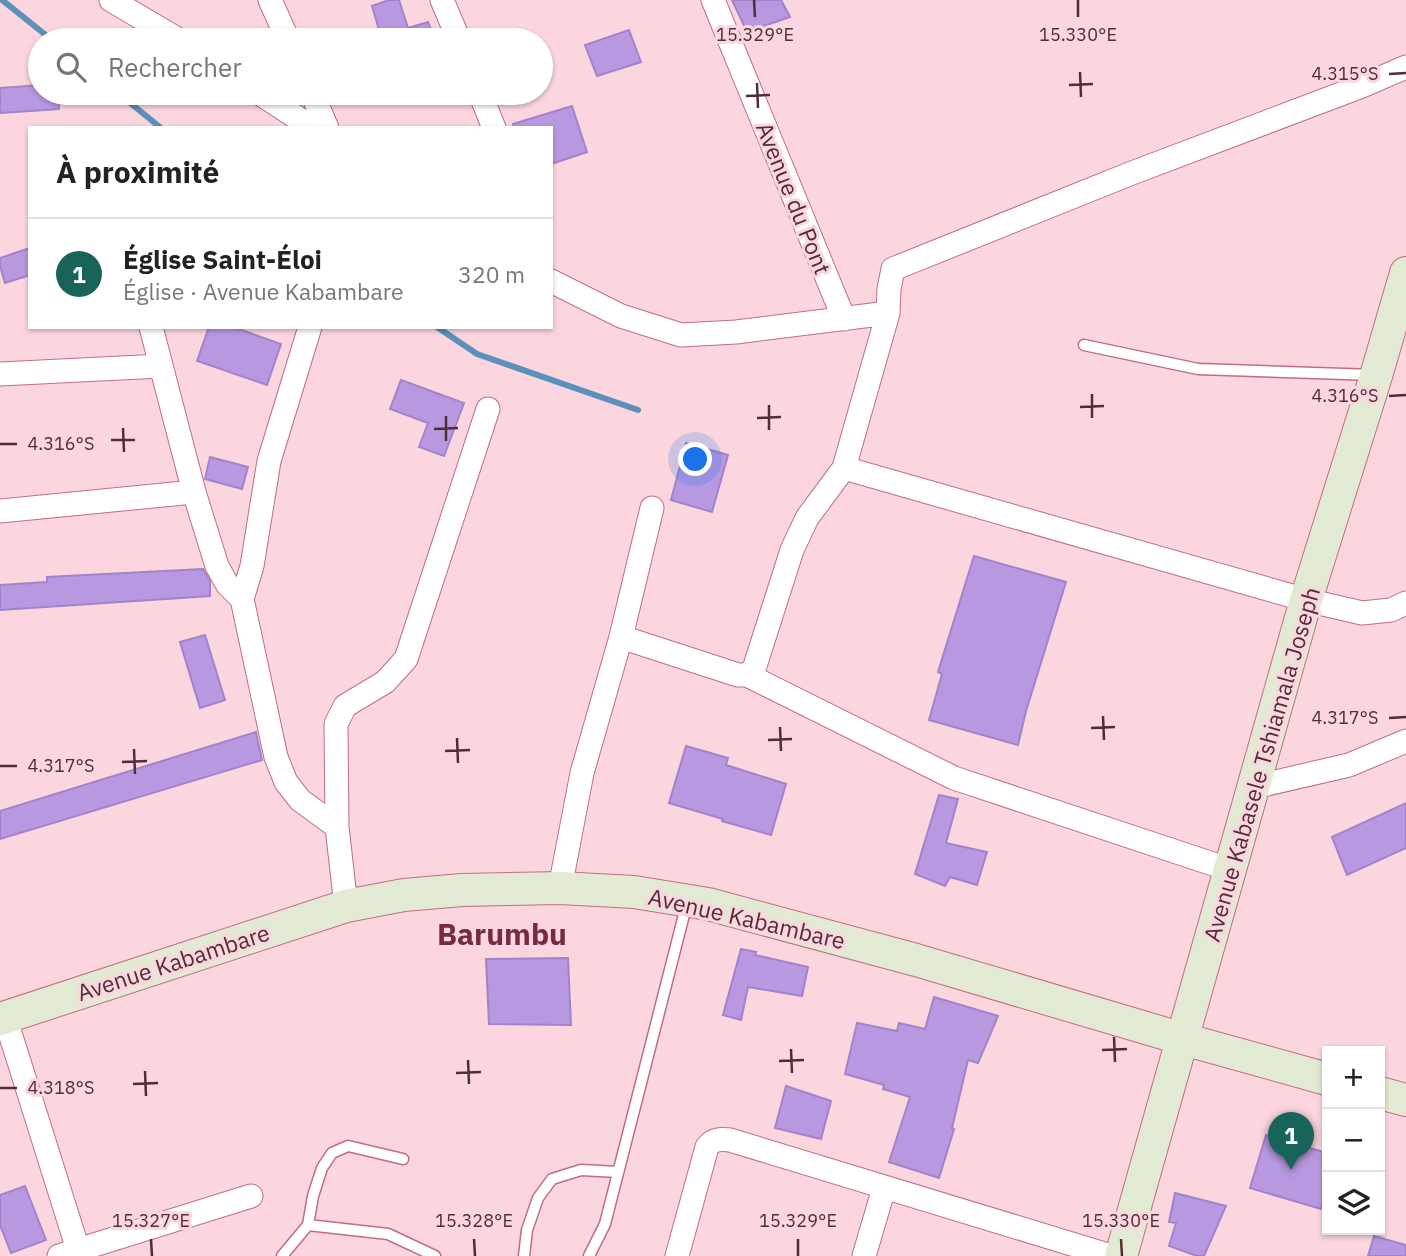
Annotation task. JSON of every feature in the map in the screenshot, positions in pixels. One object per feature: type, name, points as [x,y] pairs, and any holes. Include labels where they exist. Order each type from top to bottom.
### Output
[{"type":"main road","name":"Avenue Kabasele Tshiamala Joseph","points":[[1121,1256],[1306,600],[1403,291]]},
{"type":"main road","name":"Avenue Kabambare","points":[[3,1018],[346,906],[404,895],[450,891],[560,888],[634,892],[708,904],[916,960],[1183,1040],[1322,1078]]},
{"type":"main road","points":[[1385,1094],[1406,1100]]},
{"type":"street","points":[[111,0],[159,28]]},
{"type":"street","points":[[270,0],[283,28]]},
{"type":"street","points":[[442,0],[453,28]]},
{"type":"street","name":"Avenue du Pont","points":[[713,0],[844,319]]},
{"type":"street","points":[[747,675],[754,669],[792,550],[807,518],[844,468],[888,313],[893,269],[1406,67]]},
{"type":"street","points":[[278,105],[310,126]]},
{"type":"street","points":[[317,105],[326,126]]},
{"type":"street","points":[[485,105],[493,126]]},
{"type":"street","points":[[553,266],[559,285],[621,316],[681,335],[736,332],[888,313]]},
{"type":"street","points":[[152,329],[194,492],[217,566],[227,584],[242,599]]},
{"type":"street","points":[[309,329],[269,461],[252,566],[242,599],[276,757],[286,782],[300,800],[337,827]]},
{"type":"street","points":[[0,374],[161,366]]},
{"type":"street","points":[[346,906],[337,827],[336,724],[345,706],[385,682],[406,659],[488,409]]},
{"type":"street","points":[[844,468],[1306,600],[1362,613],[1391,610],[1406,604]]},
{"type":"street","points":[[0,511],[194,492]]},
{"type":"street","points":[[560,888],[582,773],[621,637],[652,508]]},
{"type":"street","points":[[621,637],[738,675],[747,675],[954,778],[1231,870]]},
{"type":"street","points":[[1254,787],[1349,765],[1406,741]]},
{"type":"street","points":[[3,1018],[72,1254],[251,1196]]},
{"type":"street","points":[[677,1256],[706,1147],[717,1139],[730,1140],[1111,1256]]},
{"type":"street","points":[[864,1256],[884,1188]]},
{"type":"lane","points":[[1084,345],[1198,369],[1376,376]]},
{"type":"lane","points":[[590,1256],[605,1224],[687,900]]},
{"type":"lane","points":[[282,1256],[308,1225],[322,1168],[332,1153],[348,1146],[403,1159]]},
{"type":"lane","points":[[524,1256],[527,1230],[538,1198],[552,1179],[581,1170],[618,1172]]},
{"type":"lane","points":[[308,1225],[388,1234],[435,1256]]},
{"type":"building","points":[[389,0],[399,0],[408,28],[378,28],[372,6]]},
{"type":"building","points":[[732,0],[781,0],[790,17],[747,32]]},
{"type":"building","points":[[428,22],[430,28],[408,28]]},
{"type":"building","points":[[629,30],[641,62],[597,76],[585,45]]},
{"type":"building","points":[[28,86],[28,105],[59,105],[59,109],[0,113],[0,88]]},
{"type":"building","points":[[572,106],[587,152],[553,163],[553,126],[513,124]]},
{"type":"building","points":[[28,249],[28,276],[5,283],[0,258]]},
{"type":"building","points":[[208,329],[239,329],[281,344],[267,385],[197,361]]},
{"type":"building","points":[[401,380],[464,403],[444,456],[419,447],[428,423],[390,409]]},
{"type":"building","points":[[686,443],[728,455],[712,512],[671,500]]},
{"type":"building","points":[[210,457],[248,467],[242,489],[205,479]]},
{"type":"building","points":[[974,556],[1066,582],[1018,745],[929,720],[942,674],[938,672]]},
{"type":"building","points":[[203,569],[210,581],[210,596],[0,610],[0,585],[47,582],[47,577]]},
{"type":"building","points":[[205,635],[225,700],[200,708],[180,642]]},
{"type":"building","points":[[256,732],[262,760],[0,839],[0,811]]},
{"type":"building","points":[[686,746],[728,758],[726,765],[786,784],[771,835],[669,803]]},
{"type":"building","points":[[939,795],[958,799],[946,843],[987,852],[977,885],[950,877],[945,886],[915,874]]},
{"type":"building","points":[[1406,803],[1406,848],[1347,875],[1332,837]]},
{"type":"building","points":[[741,949],[756,952],[755,955],[808,967],[802,996],[748,987],[741,1020],[723,1015]]},
{"type":"building","points":[[568,958],[571,1025],[489,1024],[486,959]]},
{"type":"building","points":[[934,997],[998,1016],[978,1063],[968,1060],[952,1128],[954,1129],[939,1178],[889,1162],[910,1097],[883,1089],[884,1085],[845,1074],[857,1023],[897,1031],[899,1023],[925,1029]]},
{"type":"building","points":[[786,1086],[831,1101],[821,1139],[775,1128]]},
{"type":"building","points":[[1266,1135],[1322,1152],[1321,1209],[1250,1188]]},
{"type":"building","points":[[25,1186],[46,1240],[11,1253],[0,1225],[0,1195]]},
{"type":"building","points":[[1175,1193],[1226,1206],[1204,1256],[1169,1246],[1176,1223],[1169,1222]]},
{"type":"building","points":[[1374,1236],[1406,1245],[1406,1256],[1368,1256]]},
{"type":"waterway","points":[[2,0],[37,28]]},
{"type":"waterway","points":[[133,105],[159,126]]},
{"type":"waterway","points":[[440,329],[477,354],[638,410]]},
{"type":"place","name":"Église Saint-Éloi","points":[[1291,1170]]},
{"type":"district","name":"Barumbu","points":[[502,933]]}]
